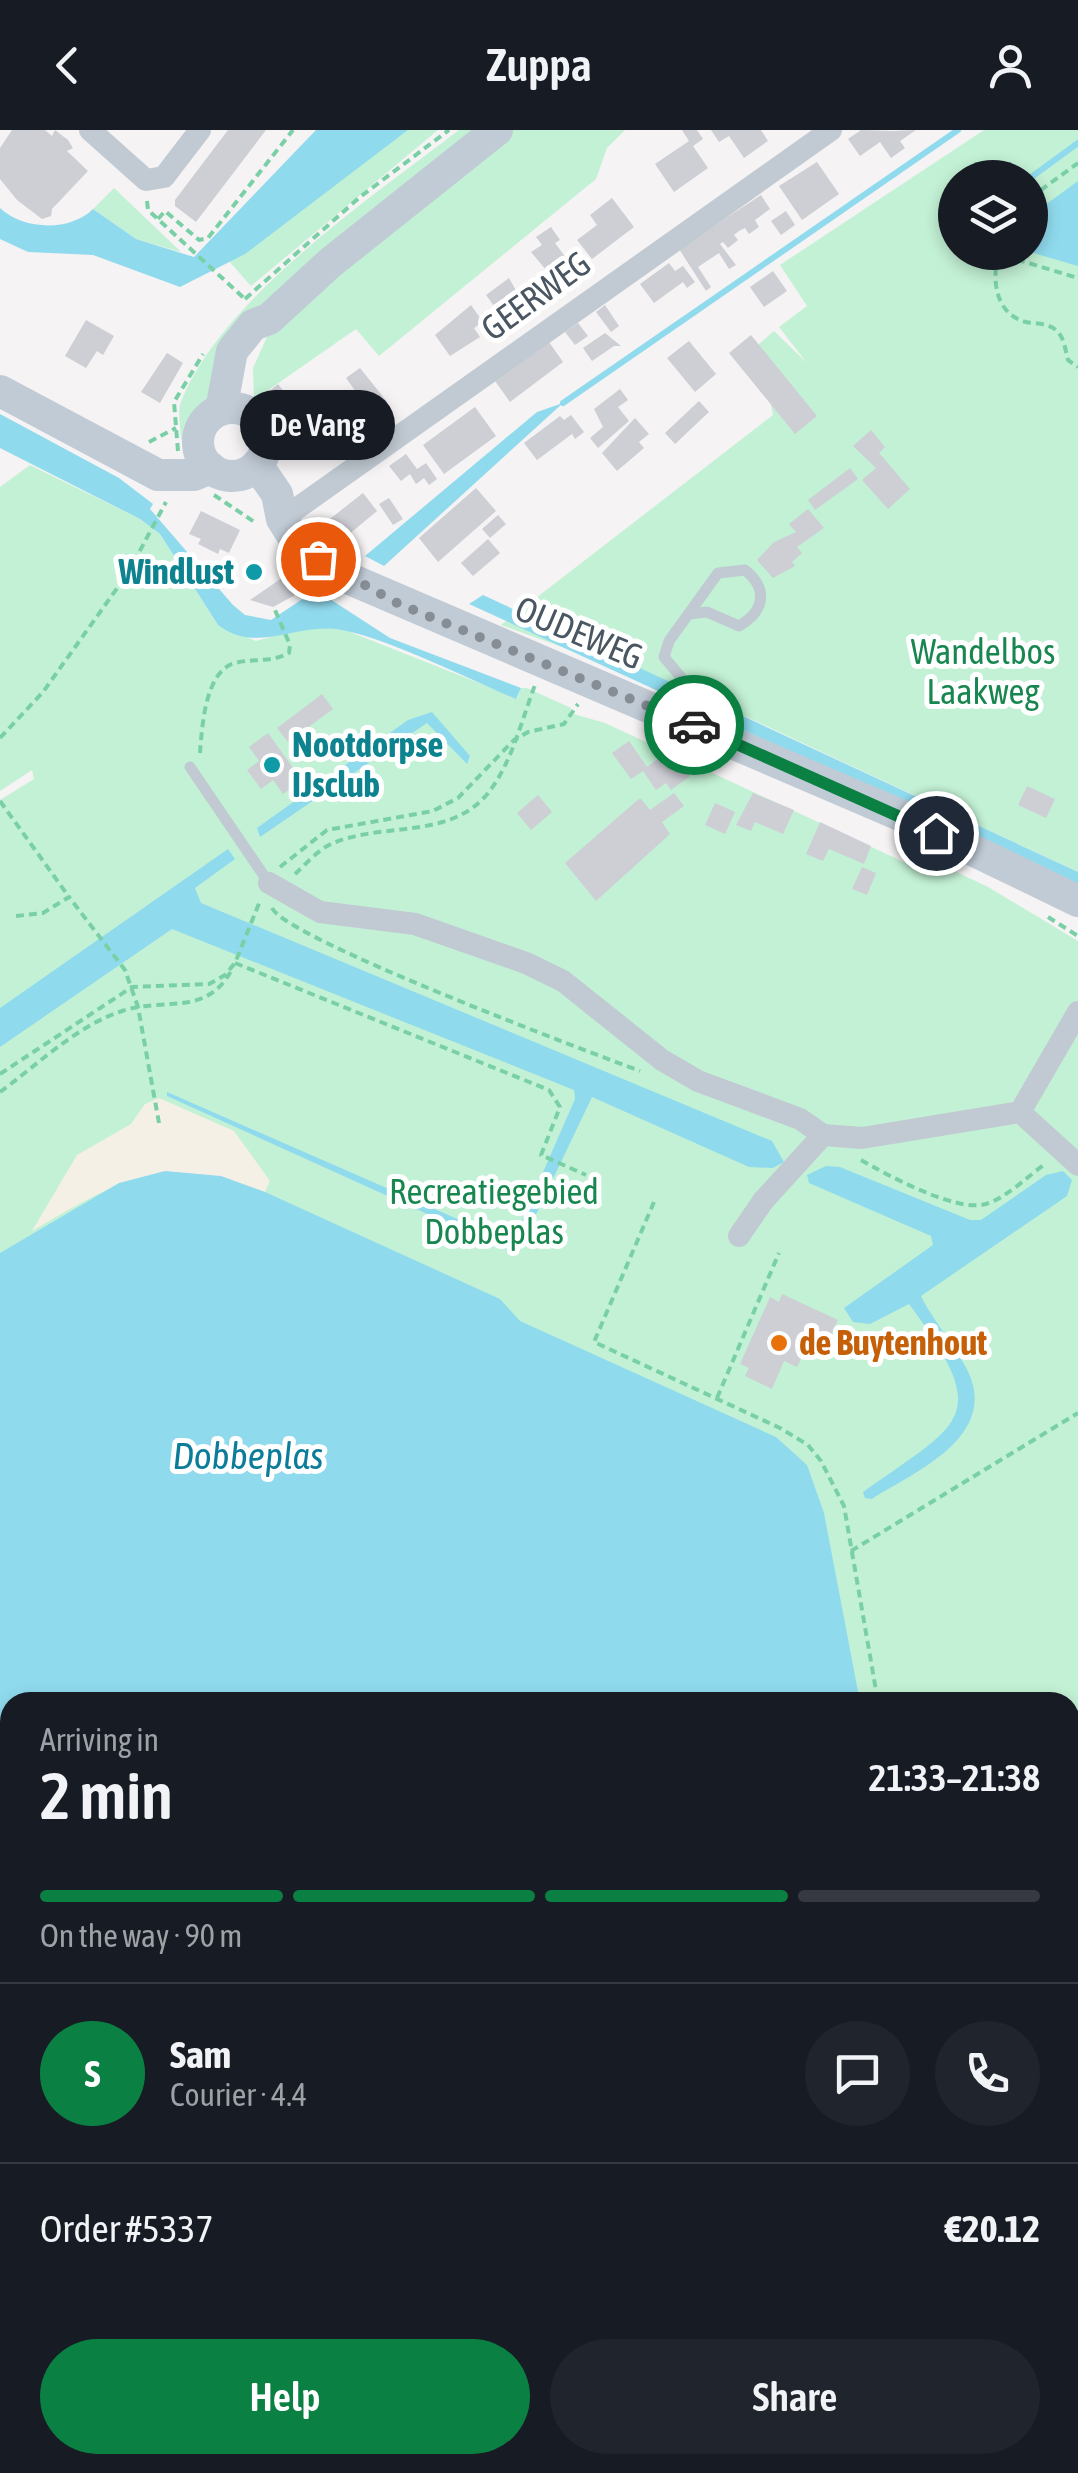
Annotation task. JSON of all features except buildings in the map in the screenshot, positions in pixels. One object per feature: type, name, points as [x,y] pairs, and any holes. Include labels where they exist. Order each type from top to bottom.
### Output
[{"type":"main road","points":[[226,464],[203,424],[231,409],[245,368],[257,309],[330,262],[498,130]]},
{"type":"main road","points":[[0,391],[169,476],[226,464],[265,449],[265,432],[256,417],[231,409]]},
{"type":"main road","name":"OUDEWEG","points":[[226,464],[277,494],[282,519],[318,559],[384,597],[676,709],[1078,901]]},
{"type":"street","points":[[90,130],[146,180],[164,176],[200,130]]},
{"type":"street","name":"GEERWEG","points":[[282,519],[831,130]]},
{"type":"street","points":[[273,886],[320,912],[415,924],[526,963],[563,981],[662,1060],[698,1081],[800,1120],[823,1135],[862,1138],[1020,1112]]},
{"type":"street","points":[[1020,1112],[1078,1012]]},
{"type":"street","points":[[1020,1112],[1078,1165]]},
{"type":"street","points":[[739,1236],[763,1201],[823,1135]]},
{"type":"lane","points":[[676,709],[685,682],[664,657],[668,640],[718,573],[730,568],[745,570],[760,590],[762,605],[755,617],[739,626],[707,612],[689,614]]},
{"type":"lane","points":[[190,766],[273,886]]},
{"type":"path","points":[[158,219],[165,210],[199,240],[208,238],[293,130]]},
{"type":"path","points":[[1048,185],[1078,163]]},
{"type":"path","points":[[146,180],[148,210],[257,309]]},
{"type":"path","points":[[1048,269],[1078,278]]},
{"type":"path","points":[[994,270],[999,300],[1019,320],[1054,328],[1062,338],[1068,360],[1078,367]]},
{"type":"path","points":[[0,738],[43,692],[147,544],[158,514]]},
{"type":"path","points":[[190,766],[200,754],[214,681],[221,670],[235,663],[275,660],[289,653],[288,638],[274,612]]},
{"type":"path","points":[[273,886],[328,846],[362,834],[437,825],[466,816],[489,792],[537,680]]},
{"type":"path","points":[[273,886],[295,850],[327,830],[433,812],[458,798],[514,740],[528,732],[564,724],[580,700]]},
{"type":"path","points":[[0,801],[126,970],[138,1008],[158,1123]]},
{"type":"path","points":[[16,916],[43,913],[69,897]]},
{"type":"path","points":[[0,1092],[102,1019],[138,1008],[211,997],[236,963],[258,906]]},
{"type":"path","points":[[0,1074],[132,987],[208,984],[236,963]]},
{"type":"path","points":[[236,963],[549,1090],[560,1107],[541,1155],[586,1175]]},
{"type":"path","points":[[654,1202],[594,1342],[808,1445],[835,1482],[876,1692]]},
{"type":"path","points":[[717,1398],[779,1253]]},
{"type":"path","points":[[851,1552],[1078,1413]]},
{"type":"green space","points":[[408,130],[438,130],[251,286],[229,261]]},
{"type":"green space","points":[[459,130],[483,130],[238,330],[212,402],[181,440],[181,402],[201,363],[229,325],[303,252]]},
{"type":"green space","points":[[509,130],[625,130],[607,148],[596,179],[379,356],[356,329],[254,400],[253,368],[267,337]]},
{"type":"green space","name":"Wandelbos Laakweg","points":[[984,130],[1078,130],[1078,872],[717,703],[501,625],[773,415],[759,344],[774,331],[807,363],[779,327],[807,306],[780,265],[938,160],[938,270],[1048,270],[1048,160],[939,160]]},
{"type":"green space","points":[[114,188],[181,252],[136,239],[93,209]]},
{"type":"green space","name":"Recreatiegebied Dobbeplas","points":[[30,465],[140,519],[160,534],[218,625],[256,641],[311,626],[345,630],[517,698],[521,688],[527,688],[571,708],[570,713],[605,723],[908,864],[919,854],[988,887],[1078,941],[1078,1692],[0,1692],[0,800],[34,779],[32,770],[0,791],[0,487]]},
{"type":"sand","points":[[159,1098],[234,1131],[270,1181],[265,1192],[198,1174],[144,1177],[92,1197],[32,1231],[77,1155],[131,1124],[145,1104]]},
{"type":"water","points":[[316,130],[408,130],[245,254],[180,287],[93,255],[28,252],[0,239],[0,208],[21,221],[46,225],[72,222],[93,209],[136,239],[194,257]]},
{"type":"water","points":[[1078,181],[1078,266],[1048,257],[1048,203]]},
{"type":"water","points":[[563,403],[384,566],[365,556],[537,412]]},
{"type":"water","points":[[0,414],[119,478],[153,504],[150,509],[245,615],[271,620],[316,590],[390,638],[521,688],[516,699],[355,633],[320,629],[261,638],[232,633],[218,625],[160,534],[140,519],[0,448]]},
{"type":"water","points":[[483,595],[1078,872],[1078,884],[469,604]]},
{"type":"water","points":[[432,712],[470,756],[467,764],[427,723],[260,837],[257,828],[408,720]]},
{"type":"water","points":[[228,849],[235,859],[195,888],[201,903],[772,1141],[784,1162],[773,1168],[749,1167],[592,1097],[521,1246],[509,1251],[167,1096],[167,1092],[512,1243],[575,1099],[574,1090],[172,929],[0,1047],[0,1008]]},
{"type":"water","points":[[826,1166],[840,1167],[970,1220],[981,1220],[1046,1175],[1063,1171],[1072,1180],[1067,1196],[921,1296],[970,1376],[975,1398],[971,1418],[946,1451],[872,1499],[865,1498],[863,1492],[943,1432],[955,1415],[958,1395],[952,1372],[909,1304],[870,1324],[853,1322],[844,1308],[933,1245],[931,1236],[809,1183],[807,1175]]},
{"type":"water","name":"Dobbeplas","points":[[165,1171],[221,1176],[265,1192],[500,1299],[520,1321],[776,1437],[807,1465],[824,1513],[858,1692],[0,1692],[0,1253],[119,1183]]},
{"type":"waterway","points":[[563,403],[958,130]]},
{"type":"waterway","points":[[1048,165],[1078,143]]},
{"type":"way so far","points":[[318,559],[399,604],[694,725]]},
{"type":"place","name":"De Vang","points":[[318,559]]},
{"type":"place","name":"Windlust","points":[[254,572]]},
{"type":"place","name":"Nootdorpse IJsclub","points":[[272,765]]},
{"type":"place","name":"de Buytenhout","points":[[779,1343]]},
{"type":"route","points":[[694,725],[936,833]]}]
